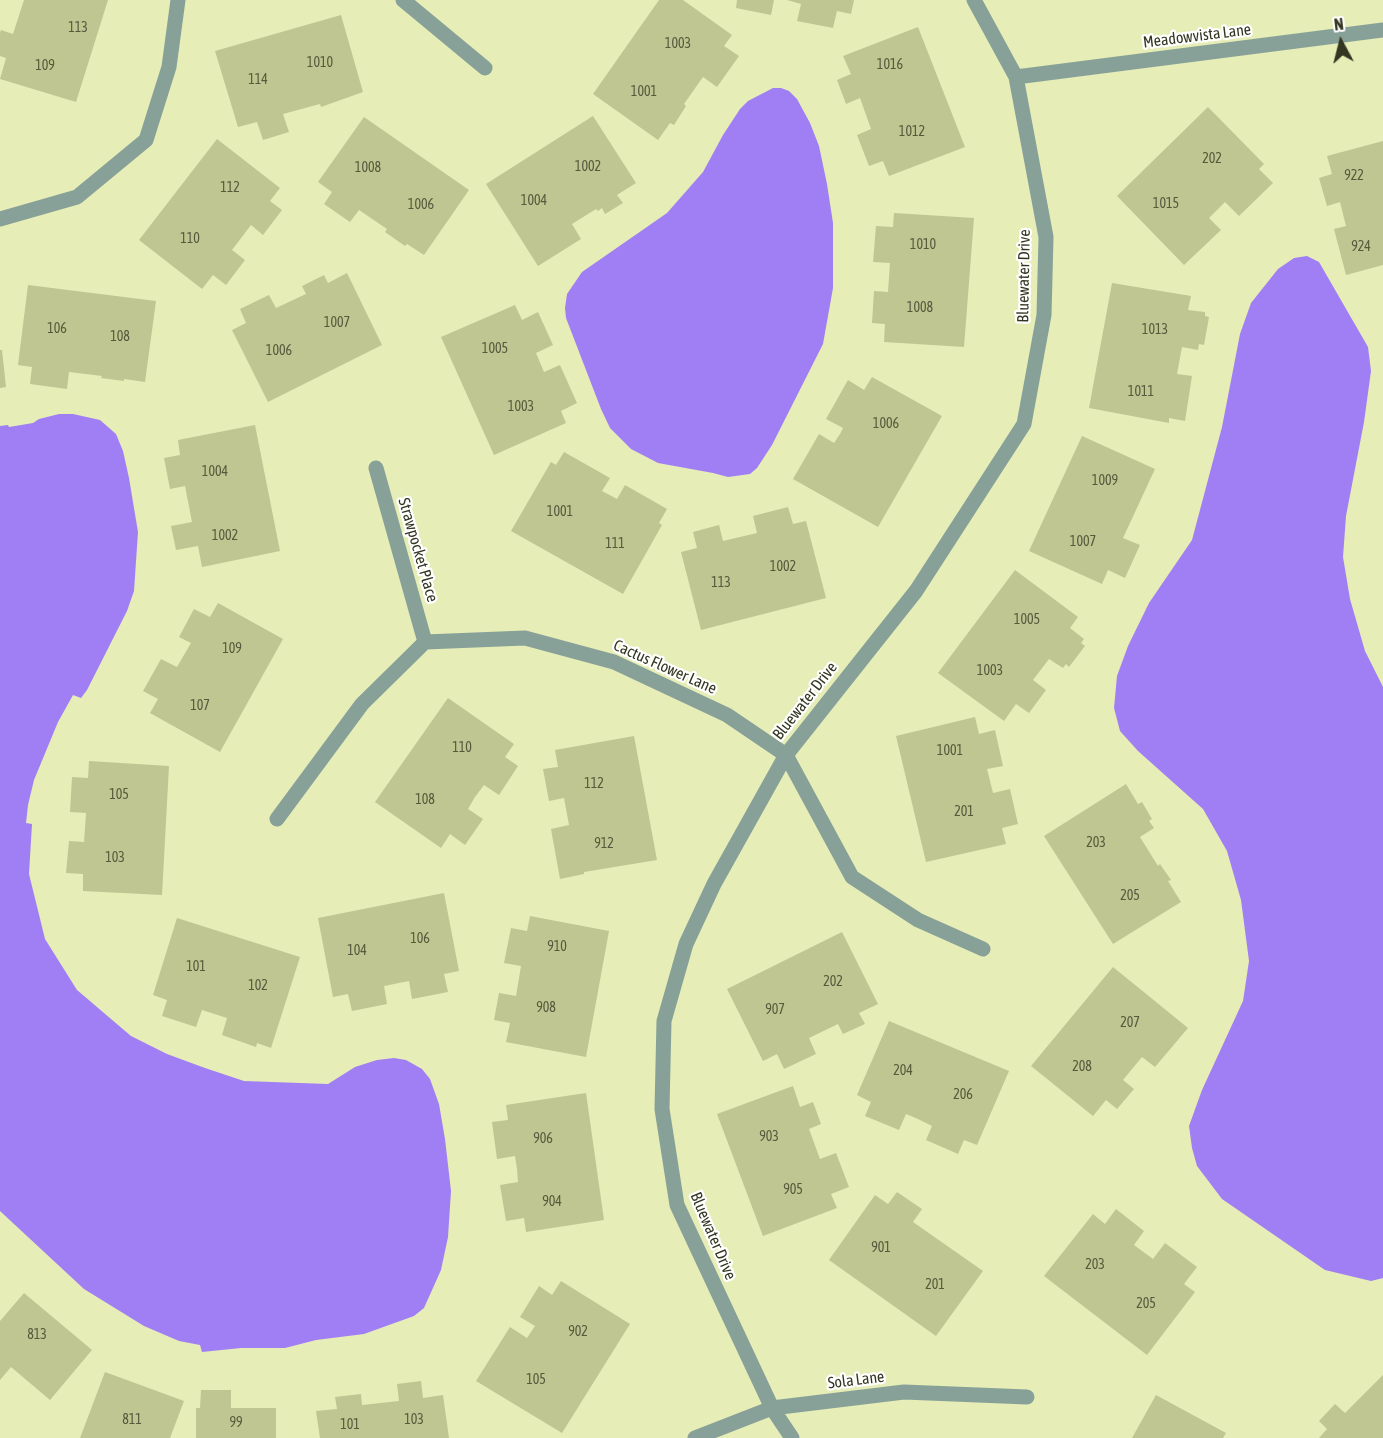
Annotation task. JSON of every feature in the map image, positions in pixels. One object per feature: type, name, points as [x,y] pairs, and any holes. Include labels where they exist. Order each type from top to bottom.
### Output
[{"type":"street","points":[[0,219],[77,197],[146,140],[169,67],[178,0]]},
{"type":"street","points":[[403,0],[485,68]]},
{"type":"street","name":"Bluewater Drive","points":[[792,1438],[772,1408],[677,1205],[662,1108],[664,1021],[686,944],[714,884],[786,755],[916,591],[1024,424],[1044,315],[1046,237],[1016,77],[974,0]]},
{"type":"street","name":"Meadowvista Lane","points":[[1016,77],[1383,30]]},
{"type":"street","name":"Strawpocket Place","points":[[376,468],[425,642]]},
{"type":"street","name":"Cactus Flower Lane","points":[[425,642],[525,639],[614,662],[727,715],[786,755],[852,877],[918,920],[983,950]]},
{"type":"street","points":[[277,819],[362,704],[425,642]]},
{"type":"street","name":"Sola Lane","points":[[695,1438],[772,1408],[904,1392],[1027,1397]]},
{"type":"shaded area","points":[[773,88],[789,91],[797,99],[819,146],[827,184],[833,223],[833,288],[823,344],[772,445],[757,468],[750,474],[728,477],[658,463],[631,449],[610,428],[566,318],[567,294],[582,272],[667,213],[703,172],[740,109],[748,101]]},
{"type":"shaded area","points":[[1307,256],[1319,262],[1368,347],[1371,371],[1346,516],[1343,557],[1350,599],[1365,651],[1383,687],[1383,1278],[1371,1281],[1325,1270],[1222,1199],[1197,1166],[1189,1126],[1202,1090],[1243,1001],[1249,961],[1241,900],[1227,851],[1203,809],[1138,751],[1120,731],[1114,708],[1117,676],[1128,646],[1149,603],[1192,540],[1222,427],[1240,334],[1251,303],[1278,269],[1294,258]]},
{"type":"shaded area","points":[[59,414],[73,414],[100,420],[116,434],[123,451],[138,532],[134,591],[127,611],[87,690],[81,698],[73,695],[58,722],[34,780],[28,805],[26,823],[32,824],[29,874],[45,939],[77,990],[131,1036],[167,1054],[205,1068],[244,1081],[328,1084],[355,1067],[377,1060],[394,1058],[406,1060],[422,1069],[430,1079],[439,1104],[451,1191],[448,1237],[441,1270],[424,1308],[414,1316],[364,1334],[316,1340],[285,1348],[241,1348],[202,1352],[200,1345],[179,1341],[144,1326],[84,1289],[0,1211],[0,426],[8,425],[9,427],[33,423],[39,419]]},
{"type":"building","points":[[24,0],[108,0],[76,102],[0,79],[6,58],[0,56],[0,33],[1,30],[13,34]]},
{"type":"building","points":[[659,0],[683,0],[732,35],[724,46],[739,56],[717,87],[703,77],[684,104],[686,106],[674,125],[670,123],[658,140],[593,94]]},
{"type":"building","points":[[737,0],[774,0],[771,15],[736,8]]},
{"type":"building","points":[[787,0],[854,0],[851,14],[837,11],[833,28],[797,21],[801,4]]},
{"type":"building","points":[[341,15],[363,92],[321,107],[320,104],[283,114],[289,132],[263,140],[257,122],[238,127],[215,51]]},
{"type":"building","points":[[918,27],[965,147],[889,176],[883,161],[869,166],[857,135],[871,129],[860,98],[846,104],[837,80],[851,74],[843,56]]},
{"type":"building","points":[[1208,107],[1264,164],[1259,169],[1273,183],[1239,216],[1225,202],[1209,218],[1221,230],[1184,265],[1117,196]]},
{"type":"building","points":[[593,116],[636,183],[617,195],[623,203],[605,214],[602,208],[598,211],[596,209],[572,224],[581,239],[538,266],[486,184]]},
{"type":"building","points":[[364,117],[469,190],[424,255],[407,244],[405,246],[385,232],[387,229],[359,210],[350,222],[324,204],[332,192],[318,182]]},
{"type":"building","points":[[217,139],[280,188],[270,201],[282,210],[263,235],[251,225],[232,250],[245,260],[226,285],[213,275],[202,289],[139,240]]},
{"type":"building","points":[[1383,141],[1383,265],[1346,275],[1334,229],[1346,226],[1340,202],[1327,206],[1319,178],[1332,174],[1327,156]]},
{"type":"building","points":[[894,213],[974,218],[964,347],[884,342],[885,324],[872,323],[874,291],[888,292],[890,263],[873,262],[876,226],[893,227]]},
{"type":"building","points":[[347,273],[382,345],[268,402],[232,330],[246,323],[240,309],[269,295],[276,308],[306,294],[302,286],[324,275],[328,283]]},
{"type":"building","points":[[1112,283],[1191,296],[1188,310],[1205,312],[1205,316],[1209,317],[1204,345],[1199,344],[1198,350],[1182,347],[1177,374],[1192,376],[1185,421],[1169,418],[1169,423],[1089,408]]},
{"type":"building","points":[[28,285],[156,301],[145,382],[69,372],[67,389],[30,384],[32,367],[18,365]]},
{"type":"building","points":[[515,305],[522,320],[538,312],[553,345],[536,353],[544,372],[560,365],[577,403],[561,411],[566,423],[494,455],[441,337]]},
{"type":"building","points":[[0,350],[2,350],[6,387],[0,388]]},
{"type":"building","points":[[872,377],[942,416],[878,527],[793,479],[819,434],[834,443],[840,434],[843,428],[826,419],[848,380],[864,390]]},
{"type":"building","points":[[255,425],[280,551],[202,567],[198,546],[176,550],[171,526],[192,522],[185,486],[170,489],[164,458],[180,455],[178,440]]},
{"type":"building","points":[[1082,436],[1155,469],[1123,538],[1140,545],[1125,578],[1108,570],[1102,584],[1029,551]]},
{"type":"building","points":[[564,452],[610,478],[602,491],[617,499],[625,485],[667,509],[659,523],[662,525],[623,594],[511,531],[551,462],[556,465]]},
{"type":"building","points":[[788,507],[793,524],[806,521],[826,598],[701,630],[681,552],[697,548],[693,532],[719,525],[723,541],[757,533],[753,516]]},
{"type":"building","points":[[1015,570],[1078,617],[1070,628],[1084,639],[1081,643],[1085,646],[1069,667],[1066,664],[1063,668],[1049,659],[1033,680],[1046,690],[1029,713],[1016,704],[1004,721],[938,673]]},
{"type":"building","points":[[218,603],[283,639],[220,752],[150,713],[158,699],[143,691],[161,659],[177,667],[191,643],[179,637],[194,609],[210,617]]},
{"type":"building","points":[[448,698],[514,744],[505,757],[518,766],[499,795],[484,785],[475,797],[468,809],[483,819],[465,845],[450,834],[441,848],[375,802]]},
{"type":"building","points":[[975,717],[979,734],[995,730],[1003,766],[987,769],[993,793],[1010,789],[1018,824],[1002,828],[1006,844],[926,862],[896,736]]},
{"type":"building","points":[[634,736],[657,860],[584,872],[584,874],[560,879],[551,829],[569,825],[564,798],[549,801],[543,769],[558,767],[555,750]]},
{"type":"building","points":[[89,761],[169,766],[162,895],[83,891],[83,874],[66,873],[69,841],[84,842],[86,813],[70,812],[72,777],[88,778]]},
{"type":"building","points":[[1126,784],[1138,804],[1142,802],[1152,819],[1149,821],[1154,828],[1140,837],[1158,866],[1160,864],[1171,880],[1168,881],[1181,902],[1113,944],[1044,836]]},
{"type":"building","points":[[444,893],[459,971],[444,974],[448,992],[412,999],[409,981],[384,986],[387,1004],[352,1011],[348,994],[333,997],[318,918]]},
{"type":"building","points":[[530,916],[609,931],[586,1057],[506,1042],[510,1023],[494,1020],[499,993],[516,996],[521,966],[504,963],[511,928],[527,931]]},
{"type":"building","points":[[177,918],[300,957],[271,1048],[257,1043],[256,1047],[222,1035],[227,1018],[202,1010],[196,1027],[162,1016],[167,1000],[153,995]]},
{"type":"building","points":[[842,932],[878,1004],[859,1013],[865,1024],[843,1034],[838,1024],[809,1038],[816,1054],[784,1069],[777,1054],[763,1061],[727,989]]},
{"type":"building","points":[[1113,967],[1188,1028],[1155,1067],[1142,1057],[1123,1080],[1134,1089],[1117,1109],[1106,1100],[1093,1116],[1031,1066]]},
{"type":"building","points":[[889,1021],[1009,1071],[977,1145],[964,1140],[958,1154],[926,1140],[932,1126],[906,1114],[899,1130],[865,1116],[871,1102],[857,1095]]},
{"type":"building","points":[[793,1086],[800,1107],[813,1102],[821,1124],[809,1129],[820,1159],[836,1153],[849,1187],[831,1194],[837,1208],[763,1236],[717,1114]]},
{"type":"building","points":[[586,1093],[604,1220],[526,1232],[524,1218],[506,1221],[500,1185],[518,1182],[517,1169],[515,1156],[497,1159],[492,1122],[508,1120],[506,1105]]},
{"type":"building","points":[[897,1192],[922,1209],[913,1222],[983,1271],[936,1336],[829,1260],[875,1195],[888,1204]]},
{"type":"building","points":[[1116,1209],[1144,1231],[1134,1245],[1153,1259],[1165,1243],[1197,1267],[1184,1284],[1195,1292],[1147,1355],[1044,1276],[1093,1214],[1105,1224]]},
{"type":"building","points":[[561,1281],[630,1324],[562,1433],[476,1381],[510,1327],[527,1338],[535,1326],[520,1317],[539,1286],[552,1295]]},
{"type":"building","points":[[24,1293],[92,1350],[50,1400],[11,1367],[0,1380],[0,1321]]},
{"type":"building","points":[[105,1372],[184,1401],[170,1438],[80,1438]]},
{"type":"building","points":[[1383,1375],[1383,1438],[1319,1438],[1327,1429],[1319,1421],[1335,1404],[1345,1413]]},
{"type":"building","points":[[421,1381],[423,1398],[443,1395],[449,1438],[320,1438],[316,1411],[337,1409],[335,1397],[361,1394],[362,1405],[399,1401],[397,1384]]},
{"type":"building","points":[[201,1390],[231,1390],[231,1408],[276,1408],[276,1438],[196,1438],[196,1408],[200,1408]]},
{"type":"building","points":[[1156,1395],[1226,1433],[1223,1438],[1132,1438]]}]
